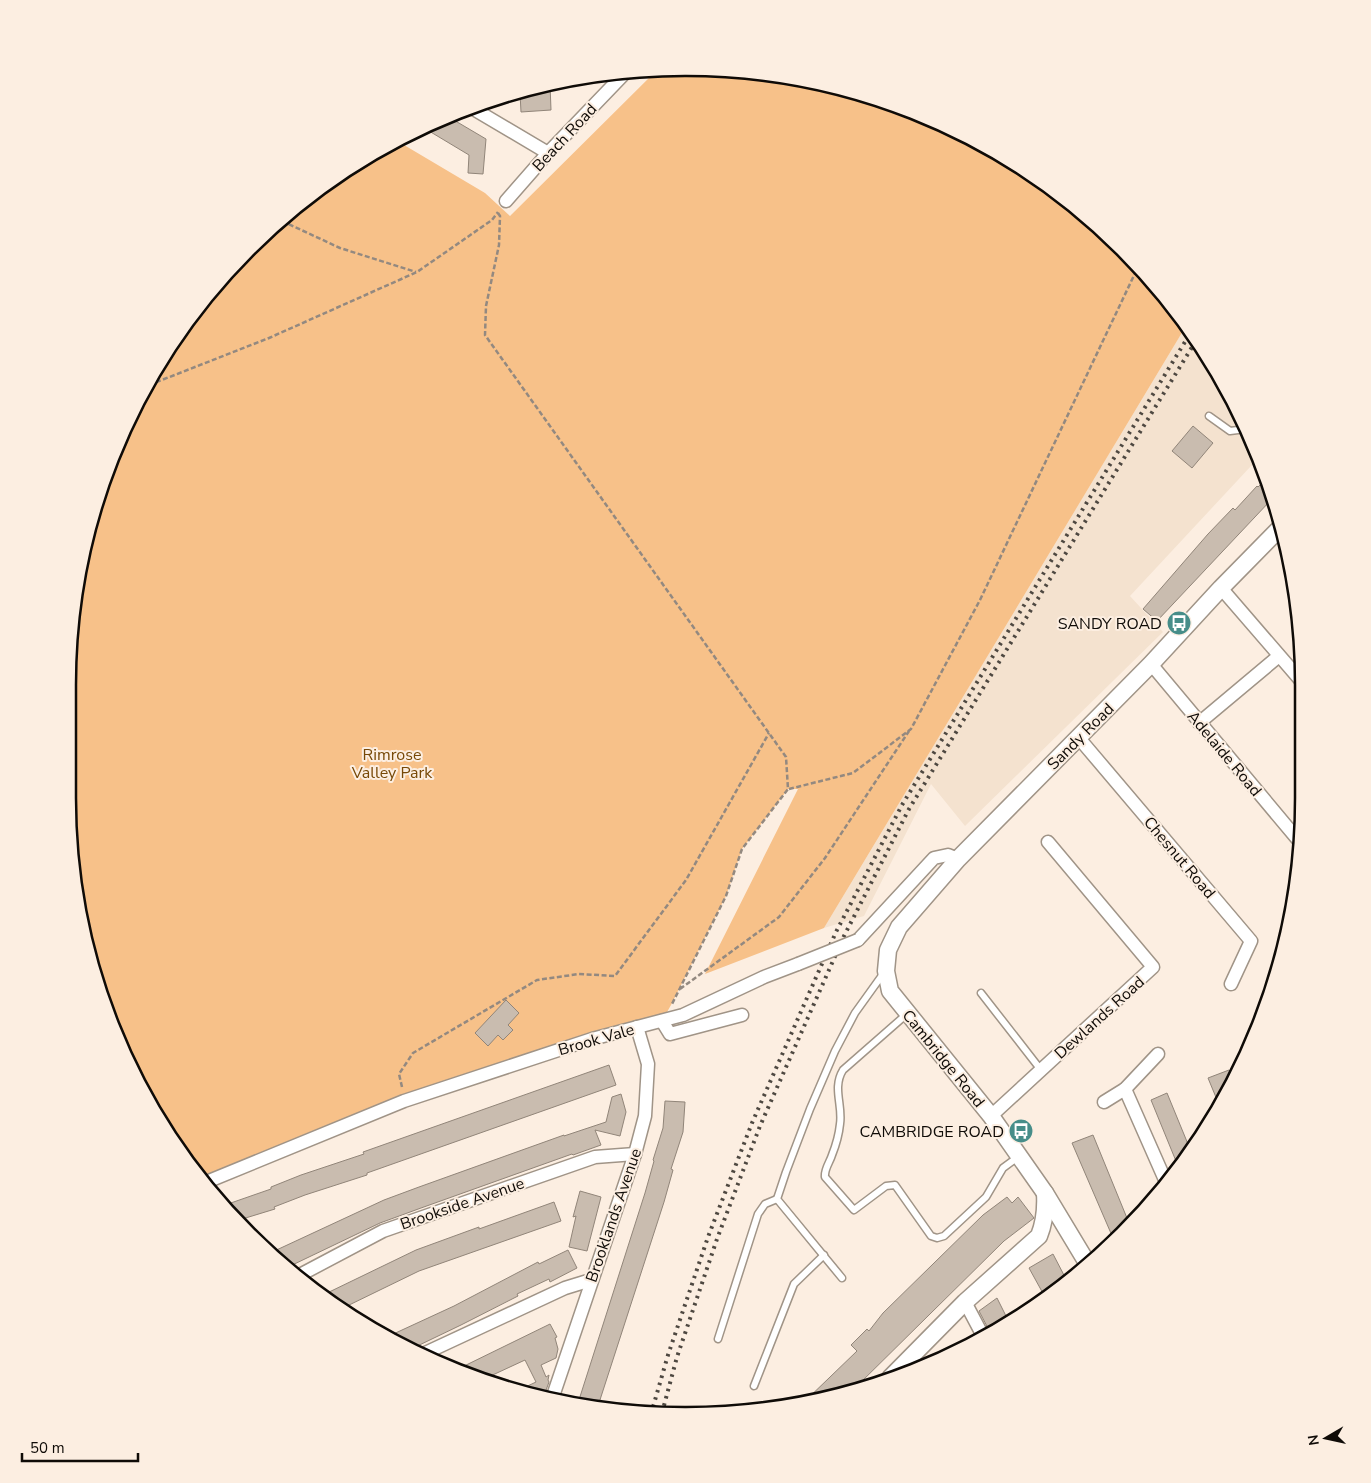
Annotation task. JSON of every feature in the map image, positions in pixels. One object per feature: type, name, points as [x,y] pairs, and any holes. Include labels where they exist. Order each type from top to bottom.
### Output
[{"type":"main road","name":"Sandy Road","points":[[888,950],[899,927],[958,859],[1151,664],[1275,533]]},
{"type":"main road","name":"Cambridge Road","points":[[888,950],[886,971],[890,991],[1020,1156],[1084,1258]]},
{"type":"main road","points":[[901,1367],[965,1302],[1039,1236],[1046,1210],[1045,1193]]},
{"type":"main road","points":[[1039,1236],[1060,1234],[1074,1240]]},
{"type":"street","name":"Beach Road","points":[[506,201],[548,153],[618,80]]},
{"type":"street","points":[[480,113],[548,153]]},
{"type":"street","points":[[1221,588],[1294,674]]},
{"type":"street","points":[[1200,723],[1279,656]]},
{"type":"street","name":"Adelaide Road","points":[[1151,664],[1293,834]]},
{"type":"street","name":"Chesnut Road","points":[[1078,736],[1250,941],[1231,984]]},
{"type":"street","name":"Dewlands Road","points":[[990,1116],[1153,967],[1048,842]]},
{"type":"street","name":"Brook Vale","points":[[212,1180],[404,1101],[592,1039],[684,1015],[764,977],[858,940],[934,858],[948,855],[958,859]]},
{"type":"street","points":[[662,1020],[670,1034],[742,1015]]},
{"type":"street","name":"Brooklands Avenue","points":[[554,1392],[645,1116],[648,1064],[637,1027]]},
{"type":"street","points":[[1104,1102],[1125,1089],[1158,1054]]},
{"type":"street","points":[[1125,1089],[1163,1175]]},
{"type":"street","name":"Brookside Avenue","points":[[305,1273],[384,1231],[595,1157],[634,1154]]},
{"type":"street","points":[[431,1351],[566,1288],[591,1280]]},
{"type":"street","points":[[965,1302],[980,1330]]},
{"type":"lane","points":[[1209,416],[1230,431],[1238,430]]},
{"type":"lane","points":[[718,1339],[758,1214],[765,1204],[777,1199],[810,1109],[835,1051],[855,1013],[886,971]]},
{"type":"lane","points":[[981,993],[1041,1070]]},
{"type":"lane","points":[[908,1014],[843,1070],[838,1078],[837,1094],[841,1107],[840,1124],[830,1162],[824,1171],[825,1177],[854,1210],[886,1186],[895,1185],[931,1236],[937,1238],[944,1236],[986,1197],[1003,1168],[1020,1156]]},
{"type":"lane","points":[[777,1199],[842,1278]]},
{"type":"lane","points":[[754,1386],[794,1284],[824,1255]]},
{"type":"path","points":[[158,382],[269,338],[417,272],[492,220],[498,213],[500,216],[500,245],[486,306],[485,335],[786,757],[788,789]]},
{"type":"path","points":[[288,224],[340,248],[417,272]]},
{"type":"path","points":[[679,990],[779,918],[825,858],[911,728],[980,600],[1135,274]]},
{"type":"path","points":[[662,1020],[726,896],[742,849],[788,789],[853,773],[911,728]]},
{"type":"path","points":[[404,1101],[398,1074],[413,1053],[536,980],[579,974],[615,976],[686,880],[769,733]]},
{"type":"shaded area","points":[[1182,333],[1213,381],[1232,416],[1253,465],[1130,596],[1163,632],[965,826],[931,784],[864,916],[824,928]]},
{"type":"green space","name":"Rimrose Valley Park","points":[[686,76],[765,81],[843,97],[881,109],[955,139],[990,158],[1024,179],[1087,227],[1144,284],[1182,333],[824,928],[705,974],[798,789],[788,789],[742,849],[726,896],[662,1021],[438,1089],[212,1180],[179,1136],[158,1102],[139,1067],[123,1031],[97,955],[81,877],[76,798],[76,686],[81,606],[97,528],[123,452],[139,416],[179,347],[227,284],[284,227],[315,202],[347,179],[404,145],[485,193],[510,216],[649,78]]},
{"type":"building","points":[[550,92],[551,110],[521,112],[520,99]]},
{"type":"building","points":[[456,121],[486,139],[483,174],[468,173],[469,155],[431,132]]},
{"type":"building","points":[[1193,426],[1213,443],[1192,468],[1172,451]]},
{"type":"building","points":[[1260,485],[1267,505],[1157,621],[1143,609],[1208,534],[1233,508],[1235,510]]},
{"type":"building","points":[[506,1000],[519,1013],[508,1025],[513,1030],[503,1040],[498,1035],[488,1046],[475,1033]]},
{"type":"building","points":[[609,1065],[616,1085],[367,1173],[367,1175],[305,1195],[274,1207],[275,1209],[245,1218],[231,1203],[271,1189],[271,1187],[301,1175],[364,1154],[363,1152]]},
{"type":"building","points":[[1229,1070],[1230,1071],[1216,1097],[1208,1078]]},
{"type":"building","points":[[1167,1093],[1187,1142],[1175,1159],[1151,1100]]},
{"type":"building","points":[[621,1094],[626,1112],[620,1136],[595,1130],[601,1145],[380,1223],[294,1264],[277,1250],[384,1200],[564,1135],[606,1122],[612,1097]]},
{"type":"building","points":[[665,1101],[685,1102],[683,1132],[671,1169],[673,1170],[664,1202],[600,1401],[580,1397],[645,1193],[663,1128]]},
{"type":"building","points":[[1093,1135],[1127,1217],[1111,1233],[1072,1143]]},
{"type":"building","points":[[580,1191],[601,1197],[587,1251],[569,1247],[576,1216],[573,1217]]},
{"type":"building","points":[[1007,1197],[1012,1203],[1018,1197],[1034,1218],[1004,1241],[864,1379],[814,1393],[857,1351],[851,1345],[867,1329],[869,1331],[883,1313],[983,1215]]},
{"type":"building","points":[[554,1202],[561,1221],[419,1271],[349,1305],[330,1292],[416,1250],[479,1227],[479,1229]]},
{"type":"building","points":[[568,1250],[577,1268],[550,1282],[549,1279],[517,1294],[518,1296],[419,1345],[396,1333],[454,1306],[538,1262],[539,1264]]},
{"type":"building","points":[[1053,1254],[1064,1275],[1042,1291],[1029,1268]]},
{"type":"building","points":[[997,1298],[1006,1315],[987,1327],[979,1311]]},
{"type":"building","points":[[550,1324],[557,1337],[555,1338],[558,1349],[556,1358],[541,1365],[546,1377],[549,1375],[546,1390],[528,1386],[536,1382],[525,1360],[493,1375],[466,1365]]},
{"type":"railway","points":[[653,1405],[668,1355],[708,1237],[752,1123],[836,932],[902,805],[1187,339]]},
{"type":"railway","points":[[664,1406],[677,1357],[717,1239],[760,1126],[844,936],[909,809],[1192,347]]},
{"type":"place","name":"SANDY ROAD","points":[[1179,623]]},
{"type":"place","name":"CAMBRIDGE ROAD","points":[[1021,1131]]}]
